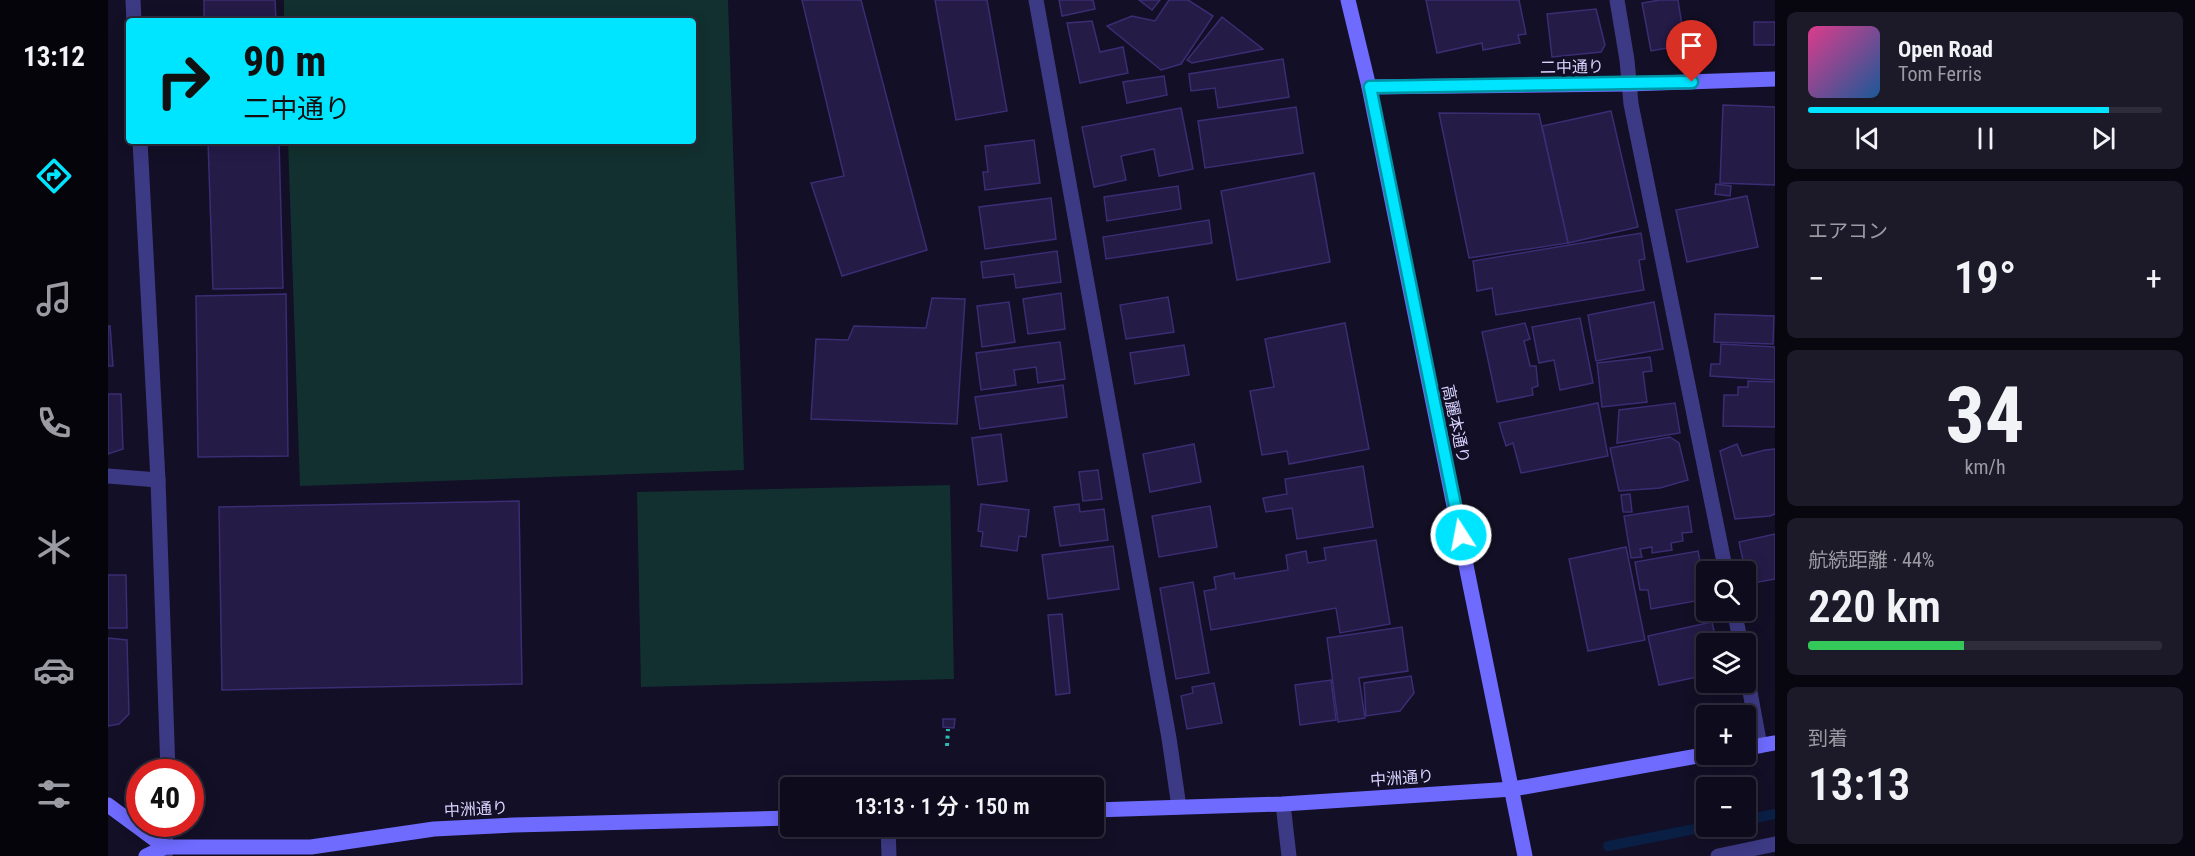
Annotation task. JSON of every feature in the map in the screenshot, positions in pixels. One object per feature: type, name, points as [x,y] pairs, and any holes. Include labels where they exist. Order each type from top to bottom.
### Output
[{"type":"street","points":[[133,0],[134,18]]},
{"type":"street","points":[[1036,0],[1169,738],[1179,807]]},
{"type":"street","name":"高麗本通り","points":[[1348,0],[1370,87],[1525,856]]},
{"type":"street","points":[[1617,0],[1627,60],[1631,104],[1724,561]]},
{"type":"street","name":"二中通り","points":[[1370,87],[1629,84],[1775,79]]},
{"type":"street","points":[[140,144],[158,480],[168,759]]},
{"type":"street","points":[[108,476],[158,480]]},
{"type":"street","points":[[1750,693],[1760,746]]},
{"type":"street","name":"中洲通り","points":[[1104,810],[1283,804],[1513,789],[1696,756]]},
{"type":"street","points":[[1283,804],[1289,856]]},
{"type":"street","points":[[108,805],[165,852]]},
{"type":"street","name":"中洲通り","points":[[146,856],[165,852],[311,847],[434,829],[780,818]]},
{"type":"street","points":[[165,852],[166,837]]},
{"type":"street","points":[[888,837],[889,856]]},
{"type":"street","points":[[1718,856],[1775,844]]},
{"type":"path","points":[[947,746],[948,729]]},
{"type":"green space","points":[[284,0],[728,0],[744,470],[300,486],[288,144],[696,144],[696,18],[284,18]]},
{"type":"green space","points":[[950,485],[954,679],[641,687],[637,492]]},
{"type":"building","points":[[204,0],[275,0],[276,18],[204,18]]},
{"type":"building","points":[[802,0],[861,0],[927,250],[842,276],[811,183],[844,176]]},
{"type":"building","points":[[935,0],[987,0],[1007,111],[956,120]]},
{"type":"building","points":[[1059,0],[1093,0],[1095,9],[1062,16]]},
{"type":"building","points":[[1139,0],[1160,0],[1152,10]]},
{"type":"building","points":[[1169,0],[1188,0],[1213,16],[1181,64],[1161,70],[1107,26],[1132,16],[1155,21]]},
{"type":"building","points":[[1426,0],[1519,0],[1526,34],[1518,35],[1520,43],[1483,50],[1482,43],[1437,53]]},
{"type":"building","points":[[1678,0],[1685,45],[1651,51],[1642,3]]},
{"type":"building","points":[[1596,9],[1605,45],[1601,52],[1552,57],[1547,14]]},
{"type":"building","points":[[1222,17],[1263,49],[1192,63],[1187,60]]},
{"type":"building","points":[[1092,21],[1100,52],[1123,47],[1128,73],[1080,83],[1067,23]]},
{"type":"building","points":[[1754,22],[1775,22],[1775,45],[1754,45]]},
{"type":"building","points":[[1283,59],[1289,97],[1218,108],[1215,88],[1191,91],[1189,74]]},
{"type":"building","points":[[1164,76],[1167,95],[1127,103],[1123,82]]},
{"type":"building","points":[[1723,105],[1775,107],[1775,185],[1720,183]]},
{"type":"building","points":[[1296,107],[1303,153],[1205,168],[1198,121]]},
{"type":"building","points":[[1181,108],[1193,169],[1159,176],[1154,149],[1121,156],[1126,180],[1094,187],[1082,127]]},
{"type":"building","points":[[1611,111],[1638,227],[1568,243],[1542,126]]},
{"type":"building","points":[[1439,113],[1539,114],[1568,243],[1469,258]]},
{"type":"building","points":[[1034,140],[1040,183],[985,190],[983,172],[988,172],[985,146]]},
{"type":"building","points":[[208,144],[279,144],[283,288],[213,289]]},
{"type":"building","points":[[1314,173],[1330,262],[1237,280],[1221,191]]},
{"type":"building","points":[[1716,184],[1731,186],[1730,196],[1715,194]]},
{"type":"building","points":[[1178,186],[1181,209],[1107,221],[1104,197]]},
{"type":"building","points":[[1747,196],[1758,247],[1687,262],[1676,210]]},
{"type":"building","points":[[1051,198],[1056,239],[985,249],[979,207]]},
{"type":"building","points":[[1209,220],[1212,243],[1106,259],[1103,237]]},
{"type":"building","points":[[1641,233],[1645,259],[1639,260],[1644,290],[1496,315],[1492,288],[1477,291],[1473,261]]},
{"type":"building","points":[[1057,251],[1061,282],[1016,288],[1014,274],[983,278],[981,262]]},
{"type":"building","points":[[1061,293],[1065,329],[1028,334],[1023,299]]},
{"type":"building","points":[[286,294],[288,456],[198,457],[196,296]]},
{"type":"building","points":[[1168,297],[1174,332],[1126,339],[1120,305]]},
{"type":"building","points":[[932,298],[965,299],[957,424],[811,419],[816,339],[848,340],[854,326],[926,328]]},
{"type":"building","points":[[1009,302],[1015,342],[982,347],[977,306]]},
{"type":"building","points":[[1654,302],[1663,349],[1596,361],[1588,315]]},
{"type":"building","points":[[1715,314],[1774,316],[1773,344],[1714,342]]},
{"type":"building","points":[[1580,318],[1593,383],[1560,390],[1554,360],[1539,363],[1532,327]]},
{"type":"building","points":[[1345,323],[1369,449],[1289,464],[1287,451],[1262,455],[1250,391],[1274,387],[1265,339]]},
{"type":"building","points":[[1525,323],[1530,339],[1524,341],[1530,366],[1536,366],[1538,386],[1532,388],[1533,395],[1497,402],[1482,332]]},
{"type":"building","points":[[108,326],[110,326],[113,366],[108,366]]},
{"type":"building","points":[[1060,342],[1065,379],[1038,383],[1036,367],[1014,370],[1016,385],[981,390],[976,353]]},
{"type":"building","points":[[1721,344],[1775,347],[1775,380],[1710,376],[1711,364],[1720,364]]},
{"type":"building","points":[[1184,345],[1189,375],[1135,384],[1130,353]]},
{"type":"building","points":[[1650,357],[1652,371],[1643,372],[1647,402],[1602,407],[1597,363]]},
{"type":"building","points":[[1748,381],[1775,382],[1775,427],[1723,426],[1724,395],[1738,395],[1738,387],[1748,387]]},
{"type":"building","points":[[1063,385],[1067,417],[980,429],[975,397]]},
{"type":"building","points":[[108,394],[121,394],[123,449],[108,454]]},
{"type":"building","points":[[1598,403],[1608,456],[1521,473],[1513,443],[1506,446],[1499,423]]},
{"type":"building","points":[[1675,403],[1680,433],[1617,443],[1619,410]]},
{"type":"building","points":[[1001,434],[1007,481],[978,485],[972,438]]},
{"type":"building","points":[[1670,437],[1679,443],[1688,480],[1660,488],[1619,491],[1610,448]]},
{"type":"building","points":[[1194,444],[1201,482],[1150,492],[1143,454]]},
{"type":"building","points":[[1737,444],[1742,456],[1775,449],[1775,514],[1735,519],[1720,451]]},
{"type":"building","points":[[1363,466],[1373,527],[1297,539],[1292,508],[1266,512],[1263,498],[1287,494],[1285,479]]},
{"type":"building","points":[[1098,470],[1102,499],[1083,501],[1079,472]]},
{"type":"building","points":[[1630,494],[1632,512],[1623,512],[1621,495]]},
{"type":"building","points":[[519,501],[522,684],[222,690],[219,507]]},
{"type":"building","points":[[981,504],[1029,510],[1026,537],[1019,536],[1017,551],[981,546],[983,532],[978,531]]},
{"type":"building","points":[[1079,504],[1080,512],[1104,509],[1108,540],[1060,546],[1054,507]]},
{"type":"building","points":[[1210,506],[1217,547],[1159,557],[1152,516]]},
{"type":"building","points":[[1688,506],[1692,532],[1682,533],[1683,541],[1671,543],[1672,550],[1652,553],[1652,547],[1640,549],[1642,557],[1631,558],[1624,516]]},
{"type":"building","points":[[1775,534],[1775,579],[1756,583],[1756,561],[1743,561],[1739,542]]},
{"type":"building","points":[[1376,540],[1390,624],[1340,633],[1336,608],[1211,630],[1204,591],[1216,589],[1214,577],[1234,573],[1235,579],[1288,570],[1286,555],[1306,551],[1308,563],[1326,560],[1324,548]]},
{"type":"building","points":[[1113,546],[1119,589],[1048,599],[1042,555]]},
{"type":"building","points":[[1626,547],[1645,640],[1588,651],[1569,559]]},
{"type":"building","points":[[1698,551],[1700,561],[1696,561],[1696,601],[1651,609],[1648,590],[1640,590],[1635,562]]},
{"type":"building","points":[[108,575],[126,575],[127,628],[108,628]]},
{"type":"building","points":[[1193,582],[1209,673],[1176,679],[1160,588]]},
{"type":"building","points":[[1062,614],[1070,693],[1056,695],[1048,615]]},
{"type":"building","points":[[1712,622],[1714,633],[1696,633],[1696,677],[1659,685],[1648,636]]},
{"type":"building","points":[[1402,627],[1408,671],[1359,678],[1365,718],[1338,722],[1327,638]]},
{"type":"building","points":[[108,638],[127,640],[129,714],[119,724],[108,726]]},
{"type":"building","points":[[1411,676],[1414,693],[1400,711],[1366,716],[1364,683]]},
{"type":"building","points":[[1331,680],[1336,720],[1300,725],[1295,685]]},
{"type":"building","points":[[1214,683],[1222,723],[1187,729],[1181,696],[1193,693],[1192,687]]},
{"type":"building","points":[[943,719],[955,719],[954,728],[943,727]]},
{"type":"waterway","points":[[1756,818],[1775,814]]},
{"type":"waterway","points":[[1608,846],[1696,829]]},
{"type":"route","points":[[1461,535],[1370,87],[1692,82]]}]
